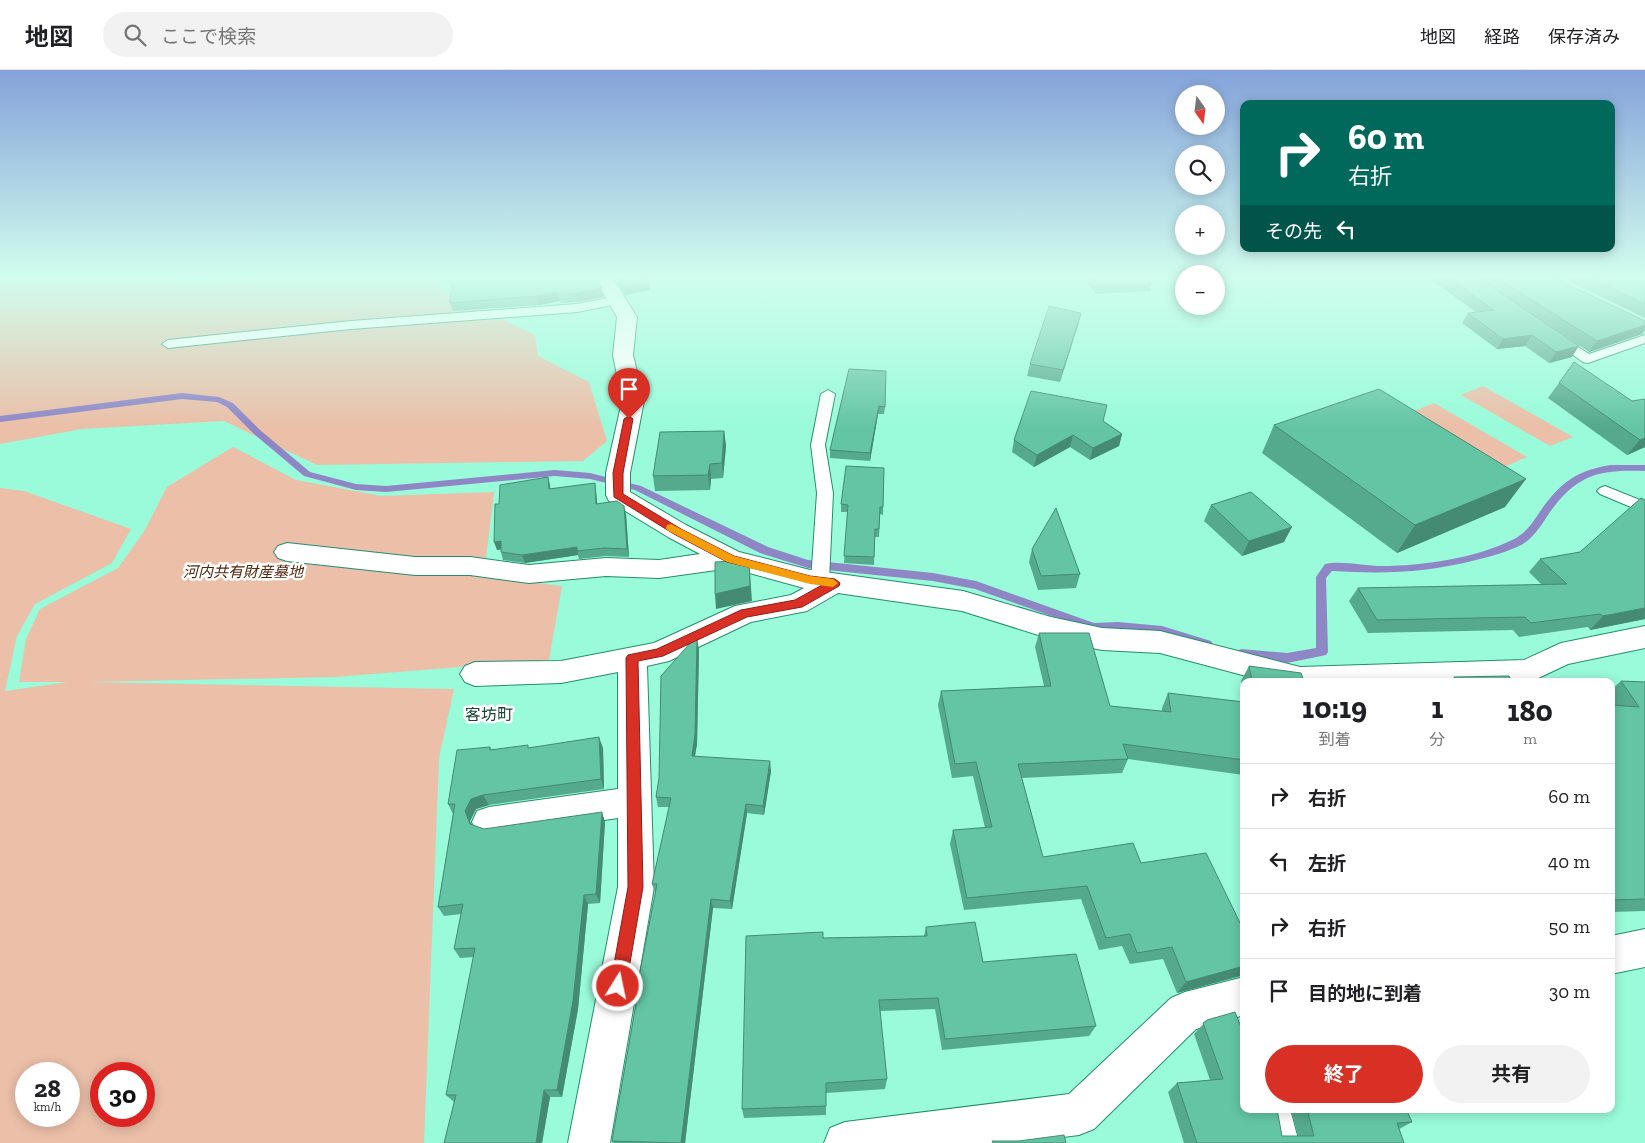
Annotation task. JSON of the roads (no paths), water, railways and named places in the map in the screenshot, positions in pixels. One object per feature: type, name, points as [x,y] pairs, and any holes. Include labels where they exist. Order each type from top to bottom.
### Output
[{"type":"street","points":[[626,327],[623,355],[632,401],[618,473],[618,495],[677,531],[731,559],[827,582],[963,601],[1051,628],[1102,639],[1160,642],[1293,678]]},
{"type":"street","points":[[286,552],[414,566],[470,566],[529,574],[606,567],[659,569],[731,559]]},
{"type":"street","points":[[475,674],[560,672],[659,653],[745,613],[798,604],[827,582]]},
{"type":"street","points":[[1351,678],[1528,671],[1561,654],[1645,637]]},
{"type":"street","points":[[589,1143],[636,887],[632,658]]},
{"type":"street","points":[[489,822],[634,801]]},
{"type":"street","points":[[1615,954],[1645,948]]},
{"type":"street","points":[[846,1143],[1079,1114],[1185,1012],[1240,997]]},
{"type":"lane","points":[[168,344],[329,327]]},
{"type":"lane","points":[[1549,333],[1588,359],[1642,329]]},
{"type":"lane","points":[[827,582],[825,493],[818,445],[828,394]]},
{"type":"lane","points":[[1605,491],[1645,508]]},
{"type":"lane","points":[[1279,1113],[1285,1143]]},
{"type":"waterway","points":[[0,419],[182,396],[219,400],[230,405],[257,432],[307,474],[356,487],[386,489],[555,473],[590,476],[638,488],[764,550],[808,564],[933,577],[976,585],[1094,627],[1118,626],[1162,630],[1207,644]]},
{"type":"waterway","points":[[1241,654],[1287,658],[1322,652],[1321,577],[1329,567],[1382,570],[1413,568],[1485,554],[1513,544],[1527,535],[1563,489],[1585,474],[1611,468],[1645,468]]},
{"type":"district","name":"客坊町","points":[[489,714]]},
{"type":"park label","name":"河内共有財産墓地","points":[[243,572]]}]
